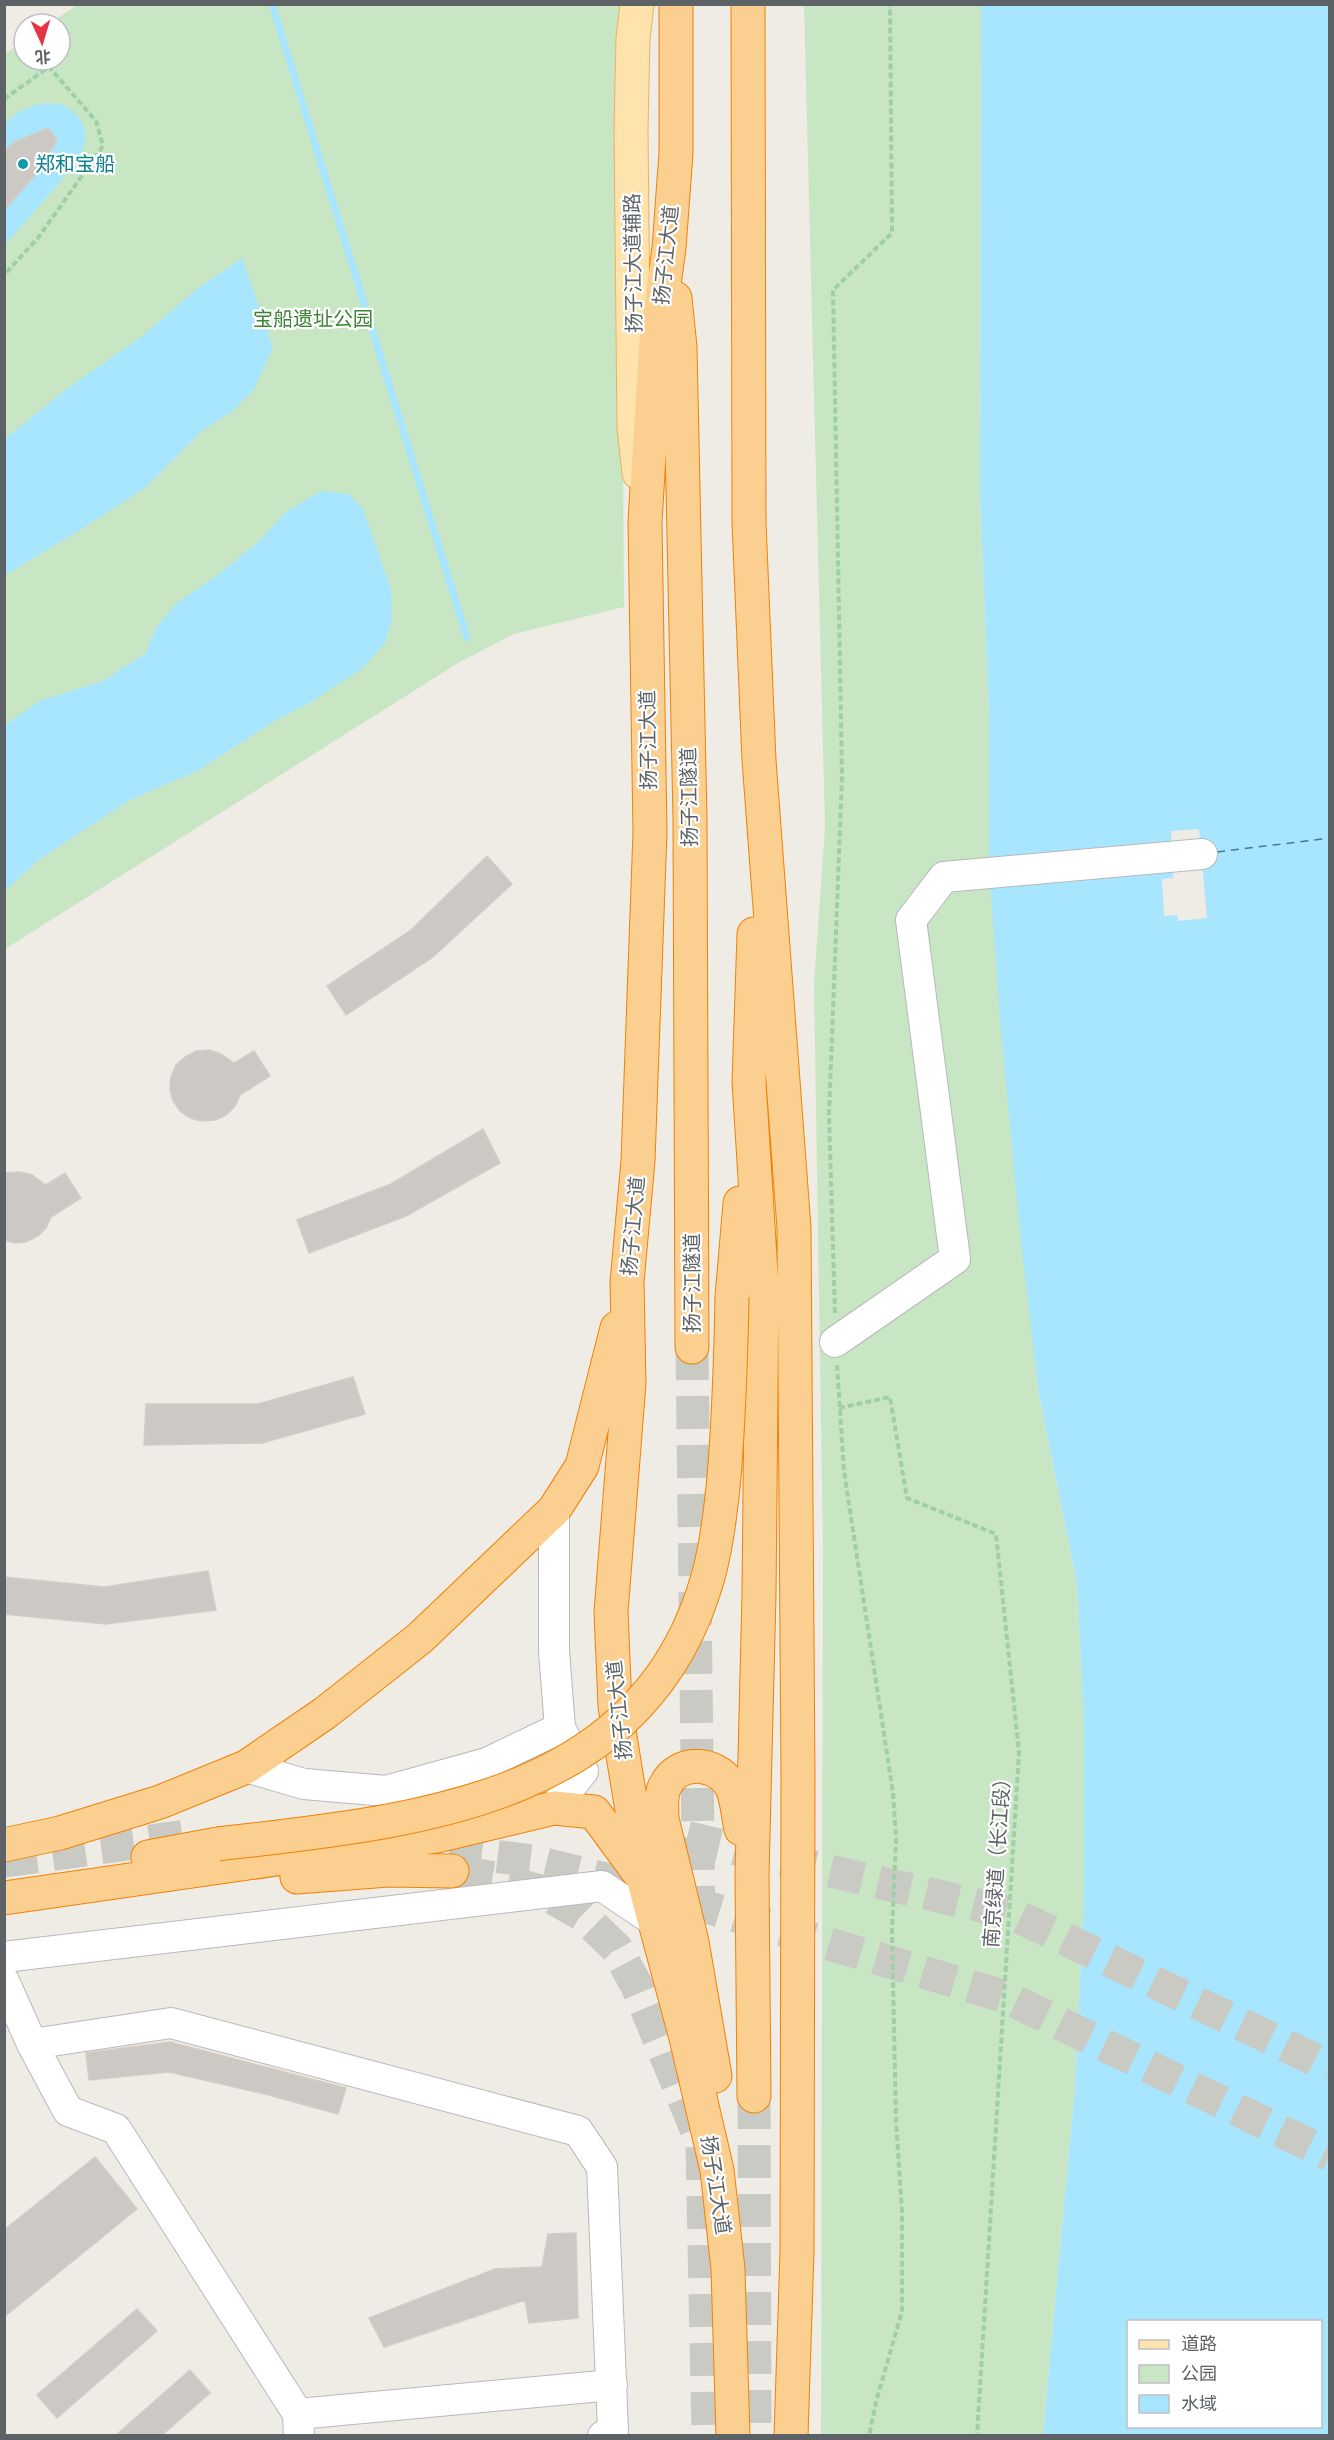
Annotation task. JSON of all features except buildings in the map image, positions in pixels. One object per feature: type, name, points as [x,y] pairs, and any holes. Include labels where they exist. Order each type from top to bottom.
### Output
[{"type":"highway","name":"扬子江大道","points":[[676,4],[676,153],[669,248],[656,342],[645,522],[650,831],[638,1161],[627,1282],[629,1383],[611,1612],[615,1706],[642,1878],[686,2038],[717,2170],[728,2269],[733,2436]]},
{"type":"highway","points":[[748,4],[749,523],[759,760],[794,1228],[798,1848],[797,2240],[791,2436]]},
{"type":"highway","name":"扬子江隧道","points":[[669,248],[680,347],[690,807],[692,1347]]},
{"type":"highway","points":[[4,1882],[218,1844],[326,1831],[411,1816],[484,1799],[540,1776],[590,1748],[626,1719],[660,1680],[687,1635],[708,1577],[722,1509],[730,1399],[732,1297],[749,1082],[759,760]]},
{"type":"highway","points":[[749,1082],[762,1289],[759,1595],[752,1875],[754,2096]]},
{"type":"highway","points":[[4,1845],[60,1833],[160,1802],[246,1767],[326,1713],[420,1638],[554,1510],[582,1466],[627,1282]]},
{"type":"highway","points":[[717,2170],[715,2073],[692,1942],[662,1819],[661,1802],[665,1787],[676,1772],[693,1766],[707,1766],[722,1774],[732,1786],[752,1875]]},
{"type":"highway","points":[[4,1898],[437,1836],[554,1808],[594,1812],[642,1878]]},
{"type":"highway","points":[[4,1919],[291,1878],[388,1870],[452,1870]]},
{"type":"main road","name":"扬子江大道辅路","points":[[637,4],[633,39],[631,129],[634,427],[645,522]]},
{"type":"street","points":[[836,1342],[955,1259],[911,920],[944,877],[1202,854]]},
{"type":"street","points":[[554,1510],[554,1651],[560,1728],[583,1771],[554,1808]]},
{"type":"street","points":[[246,1767],[303,1784],[386,1791],[487,1763],[560,1728]]},
{"type":"street","points":[[4,1957],[602,1886],[654,1921]]},
{"type":"street","points":[[4,1981],[32,2044],[68,2111],[116,2129],[299,2425],[612,2385]]},
{"type":"street","points":[[32,2044],[171,2024],[578,2131],[602,2167],[613,2430],[603,2436]]},
{"type":"path","points":[[869,2436],[876,2402],[902,2311],[902,2212],[896,2120],[892,1932],[896,1839],[893,1793],[844,1471],[836,1342],[829,1115],[842,776],[833,290],[892,233],[890,4]]},
{"type":"path","points":[[4,99],[49,67],[96,121],[103,146],[38,238],[4,275]]},
{"type":"path","name":"南京绿道（长江段）","points":[[839,1408],[890,1397],[907,1498],[996,1534],[1019,1752],[977,2436]]},
{"type":"green space","name":"宝船遗址公园","points":[[77,5],[620,5],[624,607],[514,634],[458,663],[5,949],[5,54],[12,49],[12,72],[72,72],[72,12],[67,12]]},
{"type":"green space","points":[[804,5],[981,5],[980,496],[989,713],[989,863],[1038,1389],[1077,1583],[1084,1721],[1084,1894],[1075,2088],[1043,2435],[821,2435],[823,1547],[814,983],[825,827]]},
{"type":"water","points":[[981,5],[1329,5],[1329,2435],[1043,2435],[1075,2088],[1084,1894],[1084,1721],[1077,1583],[1038,1389],[1020,1233],[1000,1020],[989,863],[989,713],[980,496]]},
{"type":"water","points":[[39,104],[58,104],[75,113],[84,129],[85,142],[62,180],[5,245],[5,210],[37,173],[5,151],[5,123],[20,111]]},
{"type":"water","points":[[242,258],[273,348],[253,391],[231,412],[202,431],[145,488],[5,575],[5,439],[64,391],[141,337],[197,289]]},
{"type":"water","points":[[321,491],[349,494],[363,509],[391,589],[392,620],[385,643],[363,668],[308,704],[276,720],[199,770],[130,800],[40,859],[5,891],[5,725],[39,701],[103,681],[146,653],[155,629],[176,604],[219,574],[257,543],[287,511]]},
{"type":"pier","points":[[1199,829],[1207,918],[1178,921],[1177,915],[1164,916],[1162,879],[1173,878],[1171,831]]},
{"type":"waterway","points":[[272,4],[467,638]]},
{"type":"ferry route","points":[[1217,852],[1330,838]]},
{"type":"tunnel","points":[[692,1347],[699,1924]]},
{"type":"tunnel","points":[[639,1829],[667,1833],[1011,1913],[1330,2067]]},
{"type":"tunnel","points":[[4,1861],[187,1836]]},
{"type":"tunnel","points":[[400,1851],[454,1851],[533,1861],[653,1891],[1006,1997],[1330,2155]]},
{"type":"tunnel","points":[[460,1872],[495,1878],[540,1891],[581,1914],[616,1948],[637,1986],[699,2136]]},
{"type":"tunnel","points":[[754,2096],[755,2436]]},
{"type":"tunnel","points":[[702,2147],[708,2436]]},
{"type":"place","name":"郑和宝船","points":[[23,164]]}]
